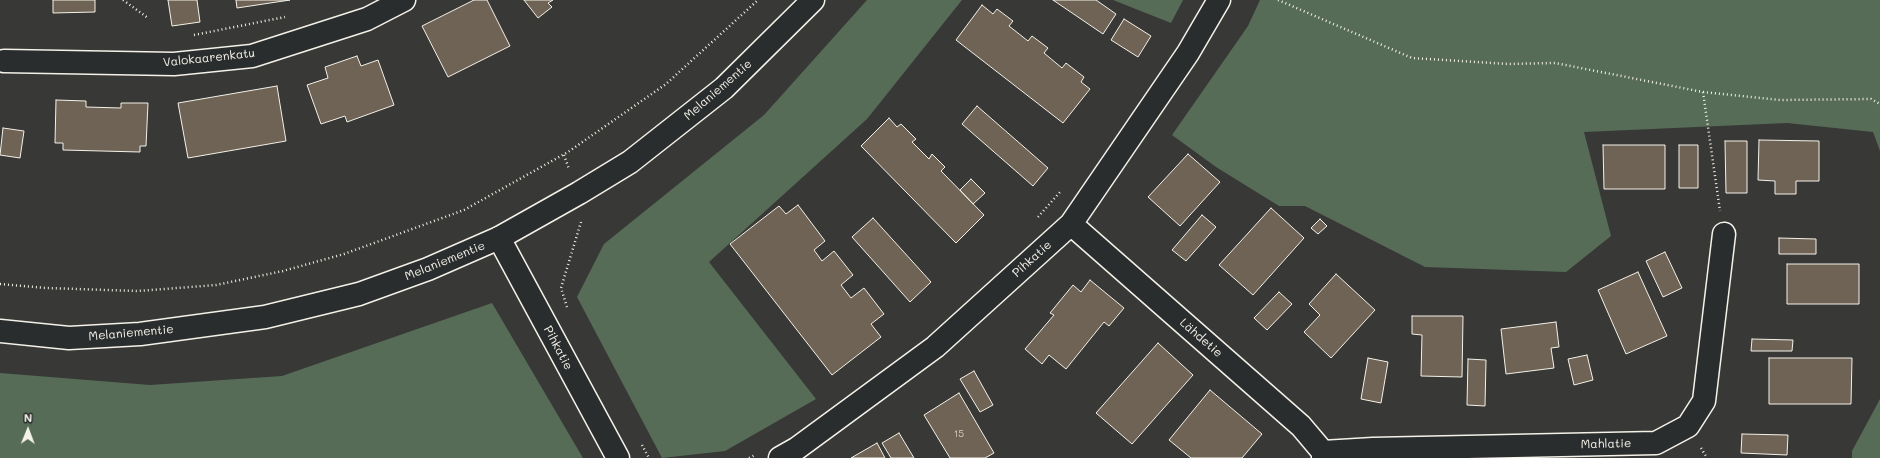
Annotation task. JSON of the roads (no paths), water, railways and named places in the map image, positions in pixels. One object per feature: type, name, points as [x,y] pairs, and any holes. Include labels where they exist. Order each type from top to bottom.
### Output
[{"type":"street","name":"Valokaarenkatu","points":[[4,61],[174,64],[252,56],[367,19],[404,0]]},
{"type":"street","name":"Melaniementie","points":[[0,331],[69,338],[140,334],[265,317],[359,294],[428,269],[499,238],[579,193],[630,162],[724,88],[813,0]]},
{"type":"street","name":"Pihkatie","points":[[771,454],[796,449],[935,347],[1071,224],[1188,53],[1219,0]]},
{"type":"street","name":"Lähdetie","points":[[1071,224],[1301,426],[1323,455]]},
{"type":"street","name":"Mahlatie","points":[[1323,455],[1373,449],[1656,443],[1688,426],[1704,401],[1724,234]]},
{"type":"street","name":"Pihkatie","points":[[499,238],[618,458]]}]
